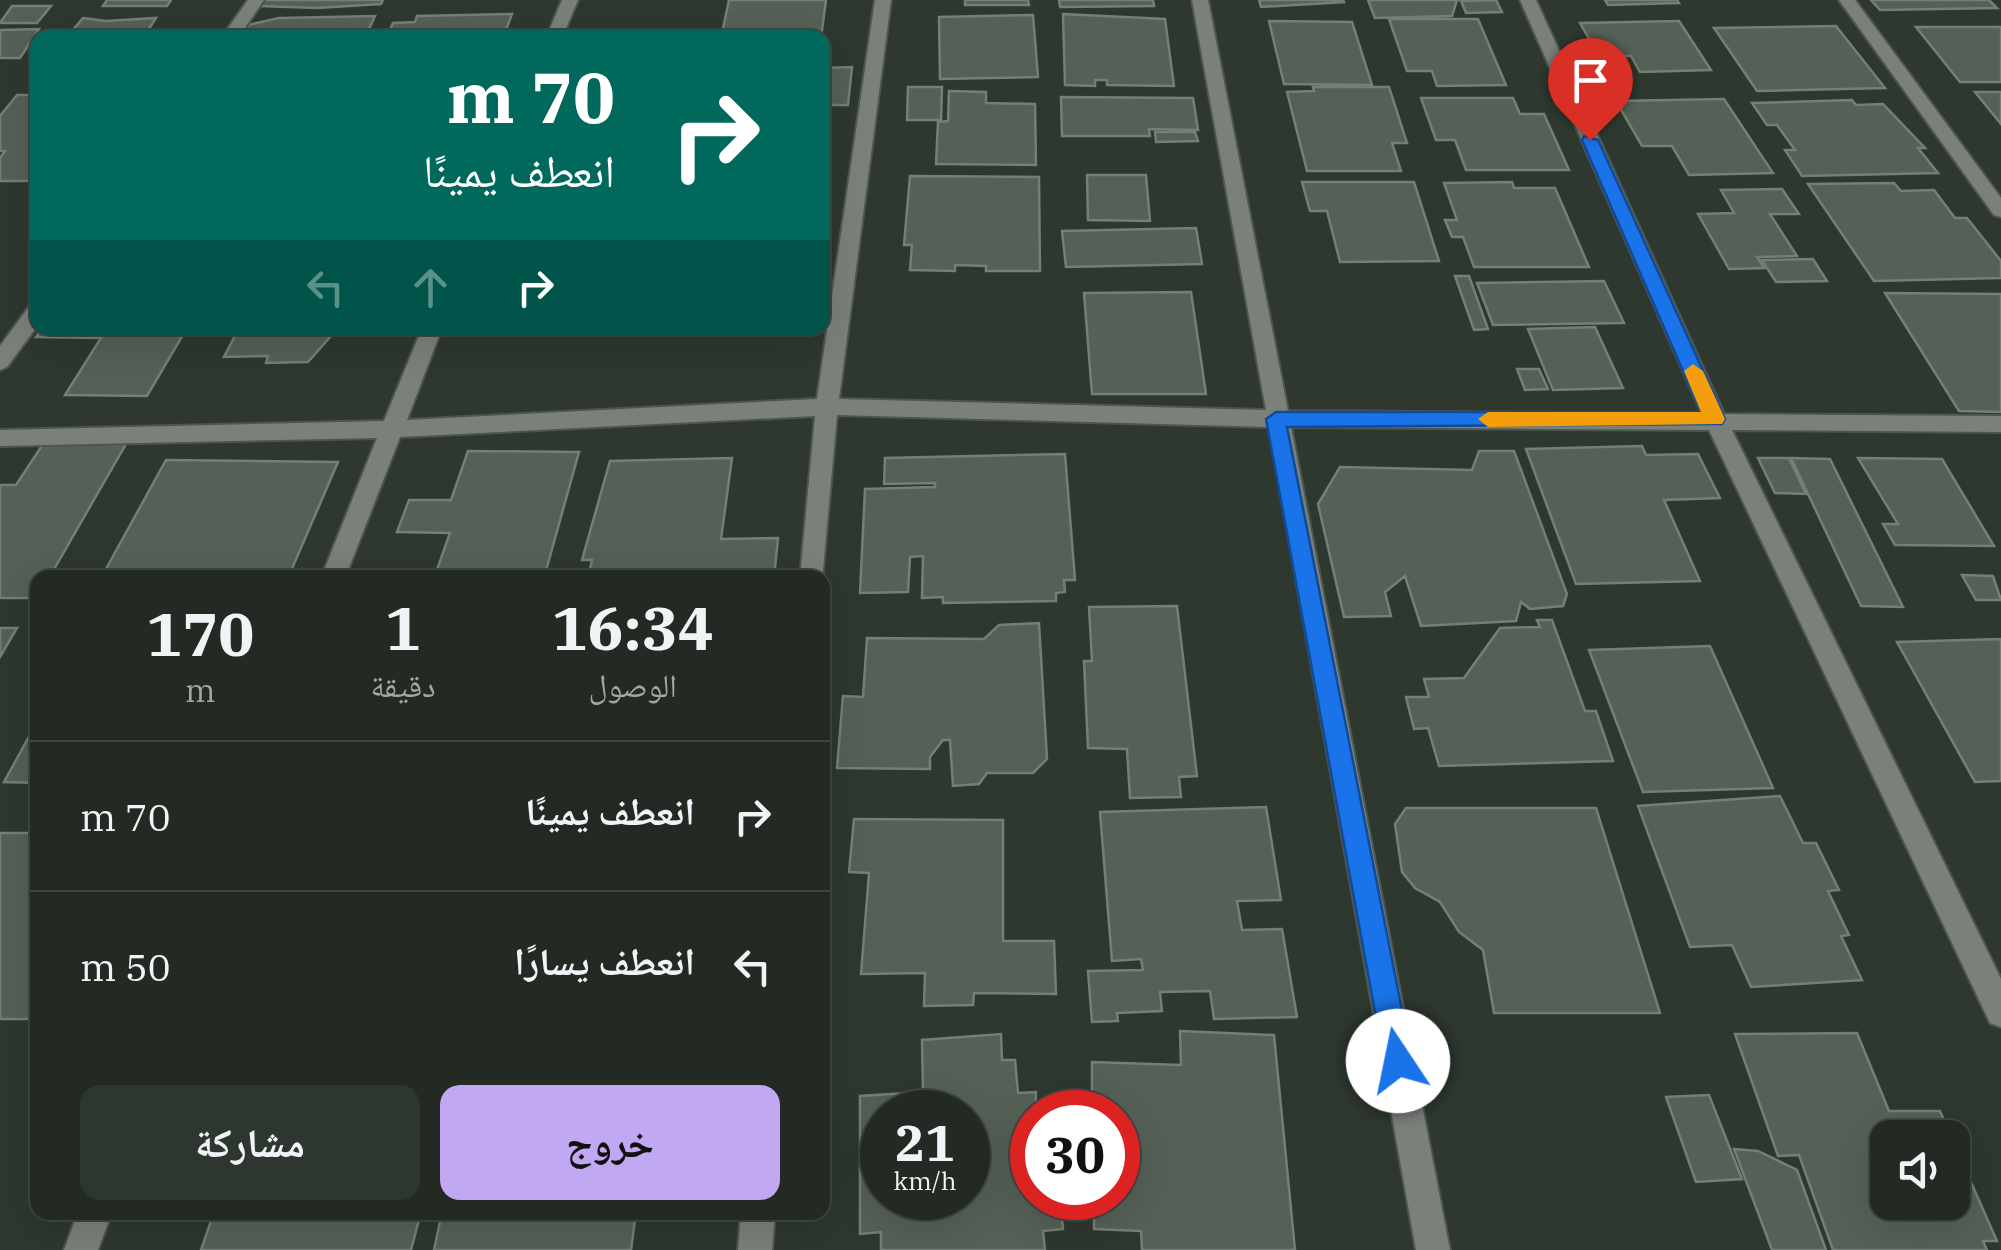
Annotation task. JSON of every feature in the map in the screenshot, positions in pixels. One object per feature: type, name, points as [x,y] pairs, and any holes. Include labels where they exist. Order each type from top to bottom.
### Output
[{"type":"street","points":[[235,30],[256,0]]},
{"type":"street","points":[[557,30],[570,0]]},
{"type":"street","points":[[813,570],[827,407],[883,0]]},
{"type":"street","points":[[1200,0],[1434,1250]]},
{"type":"street","points":[[1528,0],[1715,419],[2001,1012]]},
{"type":"street","points":[[1847,0],[2001,211]]},
{"type":"street","points":[[0,362],[30,320]]},
{"type":"street","points":[[337,570],[429,335]]},
{"type":"street","points":[[0,438],[389,430],[827,407],[1276,419],[1715,419],[2001,424]]},
{"type":"street","points":[[81,1250],[92,1220]]},
{"type":"street","points":[[755,1250],[757,1220]]},
{"type":"building","points":[[107,0],[171,0],[167,6],[103,6]]},
{"type":"building","points":[[264,0],[383,0],[381,4],[317,8],[260,6]]},
{"type":"building","points":[[729,0],[826,0],[822,30],[723,30]]},
{"type":"building","points":[[965,0],[1028,0],[1029,5],[965,5]]},
{"type":"building","points":[[1059,0],[1153,0],[1154,6],[1060,7]]},
{"type":"building","points":[[1259,0],[1343,0],[1344,2],[1261,7]]},
{"type":"building","points":[[1368,0],[1457,0],[1452,16],[1375,18]]},
{"type":"building","points":[[1496,0],[1502,12],[1466,13],[1461,1]]},
{"type":"building","points":[[1605,0],[1677,0],[1679,3],[1608,5]]},
{"type":"building","points":[[1871,0],[1989,0],[1997,8],[1880,10]]},
{"type":"building","points":[[12,6],[51,6],[37,23],[0,23]]},
{"type":"building","points":[[512,14],[506,30],[390,30],[393,23],[415,22],[417,16]]},
{"type":"building","points":[[1063,14],[1165,19],[1174,86],[1107,85],[1107,80],[1095,80],[1095,86],[1065,85]]},
{"type":"building","points":[[1033,15],[1038,77],[940,79],[939,17]]},
{"type":"building","points":[[375,16],[369,30],[245,30],[248,25],[279,18]]},
{"type":"building","points":[[83,18],[156,18],[148,30],[73,30]]},
{"type":"building","points":[[1389,19],[1478,19],[1506,85],[1437,86],[1432,71],[1407,71]]},
{"type":"building","points":[[1269,21],[1352,22],[1372,85],[1284,84]]},
{"type":"building","points":[[1679,21],[1711,70],[1640,72],[1631,56],[1599,56],[1580,23]]},
{"type":"building","points":[[1836,26],[1885,88],[1757,91],[1714,28]]},
{"type":"building","points":[[1916,27],[2001,27],[2001,82],[1960,82]]},
{"type":"building","points":[[39,29],[30,30],[30,43],[20,58],[0,58],[0,30]]},
{"type":"building","points":[[852,67],[848,105],[830,105],[830,68]]},
{"type":"building","points":[[908,87],[942,87],[941,120],[907,120]]},
{"type":"building","points":[[1313,87],[1389,87],[1407,143],[1392,143],[1401,171],[1307,171],[1287,92],[1314,91]]},
{"type":"building","points":[[949,91],[986,92],[986,103],[1035,104],[1036,165],[936,164],[938,122],[948,121]]},
{"type":"building","points":[[1975,92],[2001,92],[2001,124]]},
{"type":"building","points":[[17,95],[30,95],[30,181],[0,181],[0,158],[5,151],[0,151],[0,116]]},
{"type":"building","points":[[1061,97],[1193,98],[1198,130],[1149,129],[1150,136],[1062,136]]},
{"type":"building","points":[[1421,98],[1513,98],[1520,114],[1544,114],[1569,170],[1466,170],[1455,140],[1436,140]]},
{"type":"building","points":[[1724,99],[1773,173],[1689,175],[1672,146],[1642,146],[1616,101]]},
{"type":"building","points":[[1852,100],[1856,105],[1883,104],[1925,148],[1918,148],[1938,173],[1802,176],[1785,150],[1795,150],[1777,125],[1767,125],[1752,103]]},
{"type":"building","points":[[1155,132],[1195,132],[1198,141],[1156,142]]},
{"type":"building","points":[[1087,175],[1146,175],[1150,221],[1088,220]]},
{"type":"building","points":[[910,176],[1039,177],[1040,271],[986,271],[986,266],[955,265],[955,271],[910,270],[912,245],[904,245]]},
{"type":"building","points":[[1302,182],[1414,182],[1439,261],[1340,262],[1327,211],[1310,211]]},
{"type":"building","points":[[1512,182],[1514,188],[1555,188],[1589,267],[1474,267],[1463,237],[1452,237],[1445,220],[1457,220],[1444,183]]},
{"type":"building","points":[[1894,183],[1901,191],[1934,190],[1955,218],[1967,218],[2001,261],[2001,278],[1874,281],[1808,184]]},
{"type":"building","points":[[1782,189],[1799,214],[1770,214],[1797,256],[1757,257],[1764,268],[1729,269],[1698,214],[1734,213],[1721,190]]},
{"type":"building","points":[[1196,228],[1202,264],[1066,267],[1062,231]]},
{"type":"building","points":[[1813,259],[1827,281],[1776,282],[1762,260]]},
{"type":"building","points":[[1455,276],[1469,276],[1488,329],[1474,330]]},
{"type":"building","points":[[1604,281],[1624,323],[1493,325],[1477,283]]},
{"type":"building","points":[[1191,292],[1206,394],[1092,394],[1084,293]]},
{"type":"building","points":[[1885,293],[2001,294],[2001,412],[1959,411]]},
{"type":"building","points":[[1595,327],[1623,388],[1553,390],[1528,329]]},
{"type":"building","points":[[183,335],[147,396],[65,395],[101,338],[36,337]]},
{"type":"building","points":[[235,335],[332,335],[308,362],[266,363],[268,356],[224,357]]},
{"type":"building","points":[[1517,369],[1539,369],[1548,389],[1525,390]]},
{"type":"building","points":[[43,444],[126,444],[54,570],[30,570],[30,598],[0,598],[0,485],[16,485]]},
{"type":"building","points":[[1642,446],[1646,455],[1698,454],[1720,498],[1664,500],[1700,581],[1576,584],[1526,449]]},
{"type":"building","points":[[468,451],[579,452],[546,570],[437,570],[450,533],[397,532],[409,500],[451,500]]},
{"type":"building","points":[[1479,451],[1514,451],[1567,594],[1563,606],[1530,609],[1521,602],[1516,621],[1421,626],[1405,576],[1385,592],[1391,616],[1344,617],[1318,504],[1340,467],[1472,470]]},
{"type":"building","points":[[1065,454],[1075,580],[1064,580],[1065,592],[1056,593],[1056,601],[943,603],[943,597],[922,598],[923,556],[910,557],[908,592],[860,593],[865,489],[935,487],[935,483],[884,484],[885,458]]},
{"type":"building","points":[[732,458],[721,539],[778,538],[775,570],[590,570],[592,560],[582,560],[610,461]]},
{"type":"building","points":[[1758,458],[1789,458],[1806,494],[1775,493]]},
{"type":"building","points":[[1791,458],[1830,459],[1903,607],[1861,606]]},
{"type":"building","points":[[1858,458],[1942,459],[1994,546],[1895,545],[1883,524],[1898,524]]},
{"type":"building","points":[[166,460],[338,462],[291,570],[105,570]]},
{"type":"building","points":[[1962,575],[1993,576],[2001,600],[1976,600]]},
{"type":"building","points":[[1177,606],[1197,776],[1179,777],[1181,797],[1130,798],[1127,749],[1088,748],[1084,661],[1092,661],[1089,607]]},
{"type":"building","points":[[1537,620],[1552,620],[1585,711],[1596,711],[1613,761],[1439,766],[1428,728],[1414,729],[1406,697],[1429,697],[1424,679],[1464,678],[1500,628],[1540,627]]},
{"type":"building","points":[[1039,623],[1047,759],[1033,773],[987,773],[979,784],[953,786],[950,740],[943,740],[930,757],[930,769],[837,768],[843,696],[863,697],[867,638],[984,639],[999,625]]},
{"type":"building","points":[[0,628],[17,628],[0,657]]},
{"type":"building","points":[[2001,639],[2001,781],[1975,782],[1897,642]]},
{"type":"building","points":[[1710,646],[1773,788],[1643,792],[1589,650]]},
{"type":"building","points":[[30,735],[30,783],[4,782]]},
{"type":"building","points":[[1780,796],[1803,843],[1816,843],[1839,890],[1828,891],[1849,935],[1841,936],[1862,980],[1751,987],[1732,945],[1690,947],[1638,806]]},
{"type":"building","points":[[1266,807],[1281,900],[1237,901],[1242,930],[1282,929],[1297,1017],[1214,1019],[1210,991],[1160,992],[1162,1011],[1117,1013],[1118,1021],[1092,1022],[1088,971],[1143,970],[1141,959],[1112,961],[1100,812]]},
{"type":"building","points":[[1406,808],[1596,808],[1660,1013],[1494,1013],[1483,950],[1459,932],[1440,902],[1415,888],[1402,872],[1395,824]]},
{"type":"building","points":[[854,819],[1003,820],[1003,941],[1054,941],[1056,994],[974,993],[973,1005],[924,1006],[925,973],[861,974],[869,873],[849,872]]},
{"type":"building","points":[[0,833],[30,833],[30,1019],[0,1019]]},
{"type":"building","points":[[1180,1031],[1274,1035],[1295,1250],[1142,1250],[1141,1231],[1094,1229],[1094,1220],[1140,1220],[1140,1090],[1092,1090],[1092,1062],[1181,1065]]},
{"type":"building","points":[[1857,1033],[1889,1111],[1940,1111],[1944,1120],[1870,1120],[1870,1220],[1970,1220],[1970,1180],[1997,1241],[1983,1241],[1987,1250],[1833,1250],[1799,1155],[1778,1156],[1735,1034]]},
{"type":"building","points":[[1001,1034],[1002,1060],[1015,1060],[1018,1090],[1010,1090],[1010,1220],[1062,1220],[1063,1229],[1043,1231],[1045,1250],[881,1250],[881,1232],[860,1234],[860,1220],[990,1220],[990,1090],[923,1090],[922,1040]]},
{"type":"building","points":[[1709,1095],[1742,1179],[1696,1182],[1666,1097]]},
{"type":"building","points":[[1734,1149],[1758,1151],[1797,1170],[1826,1250],[1772,1250]]},
{"type":"building","points":[[211,1220],[419,1220],[411,1250],[201,1250]]},
{"type":"building","points":[[440,1220],[635,1220],[631,1250],[434,1250]]},
{"type":"slow traffic","points":[[1488,419],[1715,419],[1693,371]]},
{"type":"route","points":[[1398,1061],[1276,419],[1715,419],[1590,140]]}]
